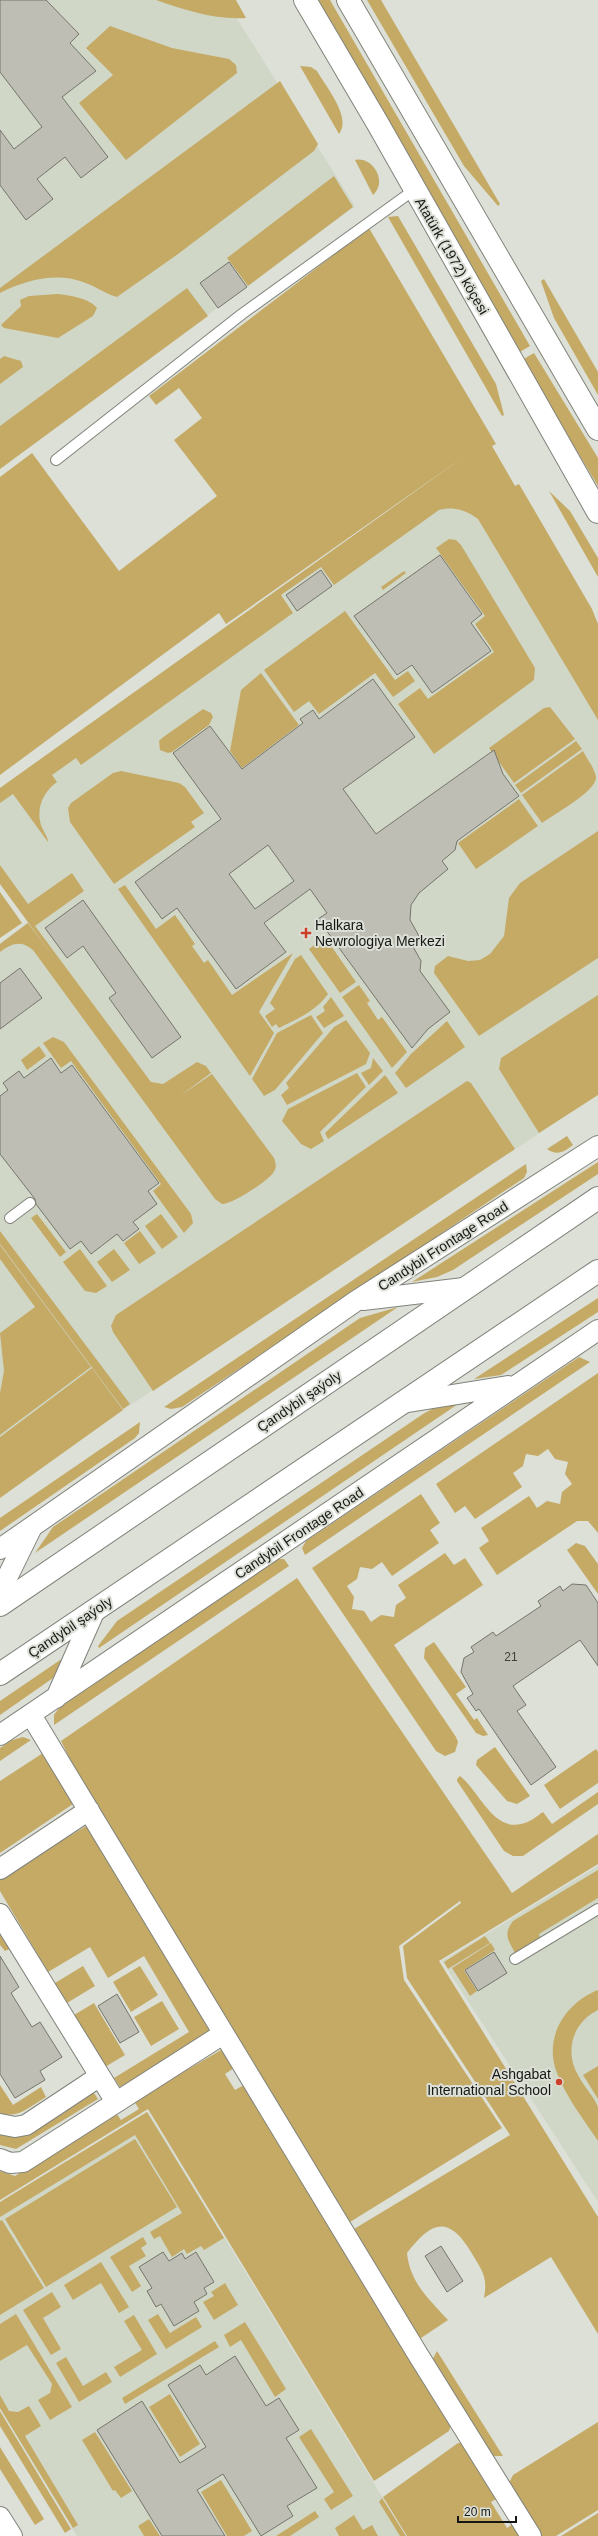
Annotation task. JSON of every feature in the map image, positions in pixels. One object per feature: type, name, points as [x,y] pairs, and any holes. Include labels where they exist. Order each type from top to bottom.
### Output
[{"type":"main road","name":"Atatürk (1972) köçesi","points":[[305,0],[598,512]]},
{"type":"main road","points":[[348,0],[598,429]]},
{"type":"main road","name":"Çandybil şaýoly","points":[[0,1605],[598,1198]]},
{"type":"main road","name":"Çandybil şaýoly","points":[[0,1674],[598,1271]]},
{"type":"street","name":"Candybil Frontage Road","points":[[0,1548],[356,1301],[598,1146]]},
{"type":"street","points":[[356,1301],[464,1288]]},
{"type":"street","name":"Candybil Frontage Road","points":[[0,1736],[513,1385],[598,1330]]},
{"type":"street","points":[[400,1403],[513,1385]]},
{"type":"street","points":[[0,1592],[33,1525]]},
{"type":"street","points":[[56,1698],[95,1610]]},
{"type":"street","points":[[31,1715],[531,2536]]},
{"type":"street","points":[[0,1869],[89,1810]]},
{"type":"street","points":[[0,1914],[116,2102]]},
{"type":"street","points":[[0,2159],[10,2163],[23,2162],[224,2034]]},
{"type":"street","points":[[0,2124],[15,2127],[26,2125],[100,2076]]},
{"type":"street","points":[[0,2517],[12,2536]]},
{"type":"lane","points":[[56,460],[242,314],[414,190]]},
{"type":"lane","points":[[10,1218],[30,1203]]},
{"type":"lane","points":[[516,1959],[598,1909]]},
{"type":"shaded area","points":[[0,0],[225,0],[355,206],[0,469]]},
{"type":"shaded area","points":[[156,0],[236,0],[246,18],[212,16],[189,11]]},
{"type":"shaded area","points":[[313,0],[330,0],[530,346],[518,353]]},
{"type":"shaded area","points":[[367,0],[381,0],[500,204],[498,206],[464,166]]},
{"type":"shaded area","points":[[110,26],[172,48],[229,59],[236,65],[237,73],[126,160],[79,103],[113,75],[86,48]]},
{"type":"shaded area","points":[[300,66],[311,67],[317,71],[331,93],[340,111],[342,119],[342,127],[339,134]]},
{"type":"shaded area","points":[[280,81],[318,144],[314,151],[178,254],[117,297],[83,282],[62,278],[30,281],[0,293],[0,288]]},
{"type":"shaded area","points":[[355,160],[368,162],[376,171],[379,177],[379,183],[377,190],[373,195]]},
{"type":"shaded area","points":[[334,176],[353,207],[248,286],[227,258]]},
{"type":"shaded area","points":[[398,216],[496,384],[504,415],[502,416],[388,217]]},
{"type":"shaded area","points":[[369,228],[496,444],[492,446],[515,486],[519,484],[592,609],[598,624],[598,720],[478,519],[469,513],[459,510],[449,508],[439,510],[334,585],[321,567],[281,595],[293,613],[81,765],[76,758],[52,775],[57,782],[44,796],[39,813],[41,825],[48,842],[13,794],[0,803],[0,788],[469,453],[226,624],[219,613],[0,775],[0,477],[32,453],[119,571],[217,496],[174,440],[202,418],[179,388],[156,405],[149,396]]},
{"type":"shaded area","points":[[544,279],[598,372],[598,395],[554,318],[541,281]]},
{"type":"shaded area","points":[[187,288],[208,316],[0,469],[0,426]]},
{"type":"shaded area","points":[[57,294],[84,299],[97,308],[93,316],[58,338],[4,328],[1,325],[21,306],[20,300],[29,296]]},
{"type":"shaded area","points":[[534,353],[598,458],[598,486],[522,360]]},
{"type":"shaded area","points":[[4,356],[21,361],[23,367],[0,384],[0,359]]},
{"type":"shaded area","name":"Halkara Newrologiya Merkezi","points":[[469,453],[598,669],[598,1094],[0,1492],[0,943],[28,922],[0,884],[0,788]]},
{"type":"shaded area","points":[[549,491],[570,511],[598,558],[598,577]]},
{"type":"shaded area","points":[[449,539],[456,540],[461,545],[535,668],[534,680],[434,754],[398,704],[420,688],[428,699],[494,652],[475,624],[485,616],[436,548]]},
{"type":"shaded area","points":[[404,571],[406,573],[383,590],[381,587]]},
{"type":"shaded area","points":[[345,611],[395,680],[408,671],[415,681],[393,697],[375,673],[319,714],[309,701],[294,712],[264,670]]},
{"type":"shaded area","points":[[261,673],[299,725],[242,768],[230,751],[241,690]]},
{"type":"shaded area","points":[[550,707],[575,739],[514,783],[489,748],[544,708]]},
{"type":"shaded area","points":[[203,709],[211,713],[213,717],[209,725],[172,752],[168,753],[160,750],[159,741],[162,738]]},
{"type":"shaded area","points":[[576,741],[582,749],[521,793],[515,785]]},
{"type":"shaded area","points":[[583,751],[593,767],[596,777],[594,783],[582,796],[542,823],[522,795]]},
{"type":"shaded area","points":[[121,771],[179,783],[185,787],[204,813],[191,822],[195,827],[114,884],[70,822],[68,808],[71,803],[113,773]]},
{"type":"shaded area","points":[[519,799],[538,826],[476,869],[458,843]]},
{"type":"shaded area","points":[[598,831],[598,958],[479,1036],[434,973],[435,966],[448,956],[468,961],[480,960],[490,954],[504,936],[509,898],[520,883]]},
{"type":"shaded area","points":[[0,865],[28,904],[72,873],[84,891],[35,926],[151,1082],[163,1084],[197,1062],[206,1066],[211,1073],[180,1096],[212,1074],[274,1158],[276,1167],[270,1177],[233,1201],[222,1204],[215,1199],[33,950],[24,945],[16,944],[9,946],[0,952],[0,944],[28,923],[55,959],[0,884]]},
{"type":"shaded area","points":[[125,885],[156,929],[175,915],[195,944],[192,946],[204,963],[208,960],[232,995],[293,953],[259,1012],[274,1033],[250,1076],[118,889]]},
{"type":"shaded area","points":[[0,892],[22,923],[0,938]]},
{"type":"shaded area","points":[[325,937],[356,982],[340,993],[309,949]]},
{"type":"shaded area","points":[[301,955],[328,994],[318,1005],[306,1014],[279,1028],[276,1024],[272,1027],[265,1016],[275,1009],[270,1003],[295,959]]},
{"type":"shaded area","points":[[359,985],[370,1001],[367,1003],[378,1020],[382,1017],[407,1052],[392,1068],[342,997]]},
{"type":"shaded area","points":[[598,995],[598,1095],[539,1133],[499,1069],[501,1058]]},
{"type":"shaded area","points":[[331,997],[344,1016],[324,1028],[316,1017],[325,1011],[323,1007]]},
{"type":"shaded area","points":[[311,1015],[323,1033],[275,1090],[264,1096],[252,1079],[277,1033]]},
{"type":"shaded area","points":[[346,1020],[370,1053],[366,1064],[287,1105],[281,1095],[289,1088],[286,1083],[334,1027]]},
{"type":"shaded area","points":[[447,1021],[465,1047],[406,1088],[395,1073],[411,1054]]},
{"type":"shaded area","points":[[53,1037],[64,1042],[191,1214],[193,1223],[184,1233],[153,1191],[161,1184],[71,1061],[61,1068],[43,1043]]},
{"type":"shaded area","points":[[39,1046],[46,1056],[27,1070],[21,1060]]},
{"type":"shaded area","points":[[373,1058],[383,1071],[369,1085],[361,1073],[371,1068]]},
{"type":"shaded area","points":[[357,1073],[366,1087],[320,1132],[324,1141],[311,1149],[301,1144],[282,1121],[288,1109]]},
{"type":"shaded area","points":[[385,1075],[398,1093],[328,1139],[325,1133]]},
{"type":"shaded area","points":[[467,1081],[471,1083],[515,1149],[153,1391],[113,1332],[111,1326],[116,1315]]},
{"type":"shaded area","points":[[567,1136],[573,1145],[567,1150],[557,1153],[547,1149]]},
{"type":"shaded area","points":[[598,1162],[598,1174],[453,1270],[437,1277],[412,1282]]},
{"type":"shaded area","points":[[526,1164],[527,1172],[524,1178],[182,1407],[171,1409],[164,1407]]},
{"type":"shaded area","points":[[37,1214],[66,1252],[60,1257],[31,1218]]},
{"type":"shaded area","points":[[161,1214],[178,1237],[162,1249],[145,1226]]},
{"type":"shaded area","points":[[0,1231],[130,1404],[123,1409],[0,1244]]},
{"type":"shaded area","points":[[140,1231],[156,1253],[139,1264],[124,1243]]},
{"type":"shaded area","points":[[0,1245],[91,1367],[0,1435],[0,1393],[4,1371],[0,1333],[35,1307],[0,1259]]},
{"type":"shaded area","points":[[80,1249],[107,1286],[96,1293],[85,1291],[63,1262]]},
{"type":"shaded area","points":[[114,1249],[130,1270],[112,1282],[97,1262]]},
{"type":"shaded area","points":[[598,1298],[598,1312],[501,1375],[474,1379]]},
{"type":"shaded area","points":[[398,1307],[35,1553],[53,1527],[360,1318]]},
{"type":"shaded area","points":[[579,1357],[590,1362],[305,1555],[302,1548],[306,1541]]},
{"type":"shaded area","points":[[92,1368],[123,1410],[0,1498],[0,1437]]},
{"type":"shaded area","points":[[598,1373],[598,1533],[588,1521],[577,1521],[497,1575],[479,1548],[489,1541],[481,1528],[529,1496],[537,1508],[547,1501],[560,1504],[562,1492],[572,1484],[565,1474],[568,1462],[555,1459],[548,1449],[538,1456],[526,1454],[523,1466],[513,1473],[522,1487],[475,1519],[465,1506],[455,1513],[436,1484]]},
{"type":"shaded area","points":[[458,1404],[99,1648],[98,1646],[117,1621],[423,1414],[432,1409]]},
{"type":"shaded area","points":[[140,1422],[139,1433],[135,1438],[0,1531],[0,1518]]},
{"type":"shaded area","points":[[421,1494],[440,1523],[430,1530],[439,1543],[392,1576],[382,1562],[372,1569],[360,1567],[357,1579],[347,1586],[354,1597],[352,1609],[364,1611],[371,1622],[381,1615],[394,1617],[396,1605],[406,1598],[398,1585],[445,1553],[454,1565],[465,1558],[483,1585],[394,1645],[456,1737],[458,1742],[455,1752],[445,1756],[436,1751],[312,1568]]},
{"type":"shaded area","points":[[576,1543],[585,1546],[598,1564],[598,1594],[567,1550]]},
{"type":"shaded area","points":[[278,1559],[284,1559],[289,1566],[54,1725],[54,1715],[59,1708]]},
{"type":"shaded area","points":[[297,1578],[512,1893],[598,1834],[598,1864],[439,1961],[598,2217],[598,2334],[551,2257],[484,2298],[485,2279],[471,2252],[463,2240],[455,2232],[447,2227],[439,2227],[424,2234],[407,2253],[409,2264],[416,2282],[427,2297],[448,2320],[421,2338],[418,2336],[354,2229],[510,2135],[407,1978],[403,1946],[461,1903],[460,1901],[399,1946],[404,1980],[502,2128],[350,2222],[86,1791],[61,1741]]},
{"type":"shaded area","points":[[434,1642],[466,1687],[456,1694],[474,1720],[477,1718],[488,1735],[483,1736],[476,1733],[424,1658],[425,1648]]},
{"type":"shaded area","points":[[66,1656],[53,1678],[0,1715],[0,1701]]},
{"type":"shaded area","points":[[23,1737],[31,1740],[0,1761],[0,1748],[12,1740]]},
{"type":"shaded area","points":[[495,1747],[530,1796],[517,1804],[507,1801],[476,1765],[477,1760]]},
{"type":"shaded area","points":[[596,1749],[598,1752],[598,1783],[560,1809],[544,1785]]},
{"type":"shaded area","points":[[43,1753],[73,1804],[0,1853],[0,1781]]},
{"type":"shaded area","points":[[460,1776],[494,1816],[502,1822],[511,1825],[527,1822],[543,1812],[552,1824],[598,1792],[598,1804],[523,1856],[513,1856],[504,1851],[457,1781]]},
{"type":"shaded area","points":[[88,1825],[212,2032],[120,2087],[114,2078],[189,2032],[144,1956],[108,1978],[90,1947],[48,1972],[0,1891],[0,1877]]},
{"type":"shaded area","name":"Ashgabat International School","points":[[598,1866],[598,2202],[442,1961]]},
{"type":"shaded area","points":[[598,1870],[598,1898],[539,1934],[540,1937],[515,1953],[507,1933],[513,1921]]},
{"type":"shaded area","points":[[0,1928],[12,1948],[5,1951],[0,1945]]},
{"type":"shaded area","points":[[485,1936],[490,1943],[448,1969],[444,1962]]},
{"type":"shaded area","points":[[491,1943],[495,1950],[464,1970],[477,1991],[470,1996],[452,1968]]},
{"type":"shaded area","points":[[83,1966],[95,1986],[67,2003],[55,1983]]},
{"type":"shaded area","points":[[140,1966],[158,1995],[131,2012],[113,1982]]},
{"type":"shaded area","points":[[598,1990],[598,2010],[589,2015],[577,2030],[573,2038],[572,2056],[574,2066],[580,2079],[598,2107],[598,2141],[565,2091],[553,2060],[553,2047],[555,2035],[560,2023],[567,2013],[586,1996]]},
{"type":"shaded area","points":[[162,2001],[179,2029],[151,2046],[134,2017]]},
{"type":"shaded area","points":[[94,2003],[125,2055],[105,2067],[74,2015]]},
{"type":"shaded area","points":[[221,2050],[234,2068],[225,2074],[235,2090],[244,2085],[451,2425],[449,2431],[374,2481],[148,2109],[0,2200],[0,2171],[15,2176],[116,2113],[121,2120],[139,2109],[134,2101]]},
{"type":"shaded area","points":[[598,2066],[598,2099],[583,2075]]},
{"type":"shaded area","points":[[0,2085],[13,2105],[41,2087],[46,2097],[24,2111],[12,2115],[6,2115],[0,2113]]},
{"type":"shaded area","points":[[92,2090],[98,2099],[16,2149],[0,2145],[0,2133]]},
{"type":"shaded area","points":[[147,2112],[224,2238],[204,2250],[201,2246],[187,2254],[184,2249],[172,2257],[160,2236],[154,2239],[150,2232],[182,2213],[135,2135],[0,2217],[0,2202]]},
{"type":"shaded area","points":[[148,2112],[406,2536],[77,2536],[0,2409],[0,2202]]},
{"type":"shaded area","points":[[135,2139],[177,2207],[46,2287],[5,2219]]},
{"type":"shaded area","points":[[2,2220],[44,2288],[0,2315],[0,2221]]},
{"type":"shaded area","points":[[143,2237],[147,2244],[141,2248],[146,2256],[129,2266],[141,2286],[132,2292],[110,2257]]},
{"type":"shaded area","points":[[101,2262],[129,2307],[119,2313],[101,2283],[73,2300],[64,2285]]},
{"type":"shaded area","points":[[225,2283],[238,2305],[214,2320],[203,2302],[214,2296],[211,2292]]},
{"type":"shaded area","points":[[52,2292],[61,2307],[43,2318],[61,2349],[51,2355],[23,2310]]},
{"type":"shaded area","points":[[16,2314],[72,2407],[50,2420],[38,2400],[50,2393],[52,2384],[27,2345],[0,2361],[0,2324]]},
{"type":"shaded area","points":[[158,2314],[170,2333],[196,2317],[202,2327],[166,2349],[148,2320]]},
{"type":"shaded area","points":[[134,2315],[157,2354],[120,2377],[114,2367],[142,2350],[124,2321]]},
{"type":"shaded area","points":[[245,2322],[286,2389],[275,2397],[241,2340],[230,2347],[224,2335]]},
{"type":"shaded area","points":[[215,2341],[219,2347],[125,2404],[122,2398]]},
{"type":"shaded area","points":[[437,2351],[503,2456],[491,2456],[432,2360]]},
{"type":"shaded area","points":[[66,2357],[83,2386],[106,2372],[112,2382],[79,2402],[56,2363]]},
{"type":"shaded area","points":[[170,2394],[200,2444],[180,2457],[149,2407]]},
{"type":"shaded area","points":[[0,2395],[9,2411],[18,2412],[29,2406],[41,2426],[25,2436],[78,2525],[73,2528],[0,2408]]},
{"type":"shaded area","points":[[0,2411],[71,2529],[65,2533],[0,2426]]},
{"type":"shaded area","points":[[598,2422],[598,2510],[556,2536],[542,2536],[509,2483],[513,2475]]},
{"type":"shaded area","points":[[311,2429],[353,2496],[331,2510],[324,2499],[334,2492],[299,2437]]},
{"type":"shaded area","points":[[95,2432],[132,2491],[121,2498],[115,2490],[113,2491],[82,2440]]},
{"type":"shaded area","points":[[458,2443],[462,2443],[498,2498],[491,2502],[507,2528],[513,2524],[521,2536],[407,2536],[383,2497]]},
{"type":"shaded area","points":[[0,2447],[44,2519],[35,2525],[0,2469]]},
{"type":"shaded area","points":[[221,2480],[252,2531],[244,2536],[227,2536],[201,2492]]},
{"type":"shaded area","points":[[382,2498],[406,2536],[400,2536],[379,2502]]},
{"type":"shaded area","points":[[315,2511],[319,2517],[290,2536],[276,2536]]},
{"type":"shaded area","points":[[598,2513],[598,2536],[561,2536]]},
{"type":"shaded area","points":[[354,2515],[363,2530],[372,2525],[378,2536],[339,2536],[335,2528]]},
{"type":"shaded area","points":[[149,2519],[160,2536],[144,2536],[138,2526]]},
{"type":"building","points":[[0,0],[46,0],[79,34],[70,43],[96,71],[62,97],[108,157],[81,178],[65,157],[37,179],[53,199],[26,220],[0,185],[0,130],[14,149],[42,127],[0,72]]},
{"type":"building","points":[[229,262],[247,287],[218,308],[200,283]]},
{"type":"building","points":[[440,555],[482,614],[471,623],[491,651],[432,693],[412,665],[397,675],[354,616]]},
{"type":"building","points":[[321,570],[332,586],[297,611],[286,595]]},
{"type":"building","points":[[373,679],[415,737],[343,789],[376,834],[494,750],[503,774],[519,796],[457,841],[455,850],[442,861],[448,869],[419,893],[411,905],[410,920],[419,936],[411,943],[421,961],[420,971],[450,1012],[428,1029],[412,1048],[318,919],[327,913],[310,889],[264,923],[286,952],[236,989],[177,908],[162,919],[135,882],[221,819],[173,753],[210,726],[242,769],[303,723],[300,719],[313,710],[319,719]],"holes":[[[268,845],[294,881],[255,909],[229,874]]]},
{"type":"building","points":[[83,900],[181,1037],[152,1058],[109,998],[116,993],[83,946],[67,958],[45,928]]},
{"type":"building","points":[[20,968],[42,998],[0,1029],[0,983]]},
{"type":"building","points":[[51,1058],[61,1073],[72,1065],[159,1183],[148,1191],[157,1204],[133,1222],[139,1229],[123,1241],[117,1234],[91,1254],[81,1241],[70,1249],[36,1204],[35,1199],[0,1154],[0,1096],[8,1090],[3,1083],[19,1071],[24,1078]]},
{"type":"building","points":[[572,1584],[586,1585],[598,1603],[598,1666],[580,1640],[513,1686],[526,1705],[517,1711],[556,1767],[531,1785],[479,1709],[476,1711],[467,1698],[473,1694],[461,1672],[464,1658],[474,1652],[471,1647],[493,1632],[496,1636],[541,1606],[538,1601],[560,1586],[563,1591]]},
{"type":"building","points":[[494,1952],[507,1973],[478,1991],[465,1970]]},
{"type":"building","points":[[0,1956],[19,1987],[11,1993],[32,2027],[40,2022],[62,2057],[40,2071],[45,2080],[15,2098],[0,2074]]},
{"type":"building","points":[[117,1994],[139,2032],[120,2043],[98,2006]]},
{"type":"building","points":[[441,2246],[463,2281],[447,2292],[425,2256]]},
{"type":"building","points":[[163,2252],[169,2261],[182,2253],[185,2259],[196,2252],[214,2282],[204,2288],[207,2294],[194,2302],[199,2311],[174,2326],[161,2304],[156,2307],[147,2291],[152,2288],[139,2267]]},
{"type":"building","points":[[235,2356],[266,2406],[279,2398],[299,2430],[286,2438],[317,2488],[287,2506],[293,2516],[261,2536],[223,2474],[197,2490],[225,2536],[162,2536],[97,2430],[142,2401],[180,2463],[206,2447],[168,2385],[200,2365],[206,2375]]},
{"type":"place","name":"Halkara Newrologiya Merkezi","points":[[306,933]]},
{"type":"place","name":"Ashgabat International School","points":[[559,2082]]}]
